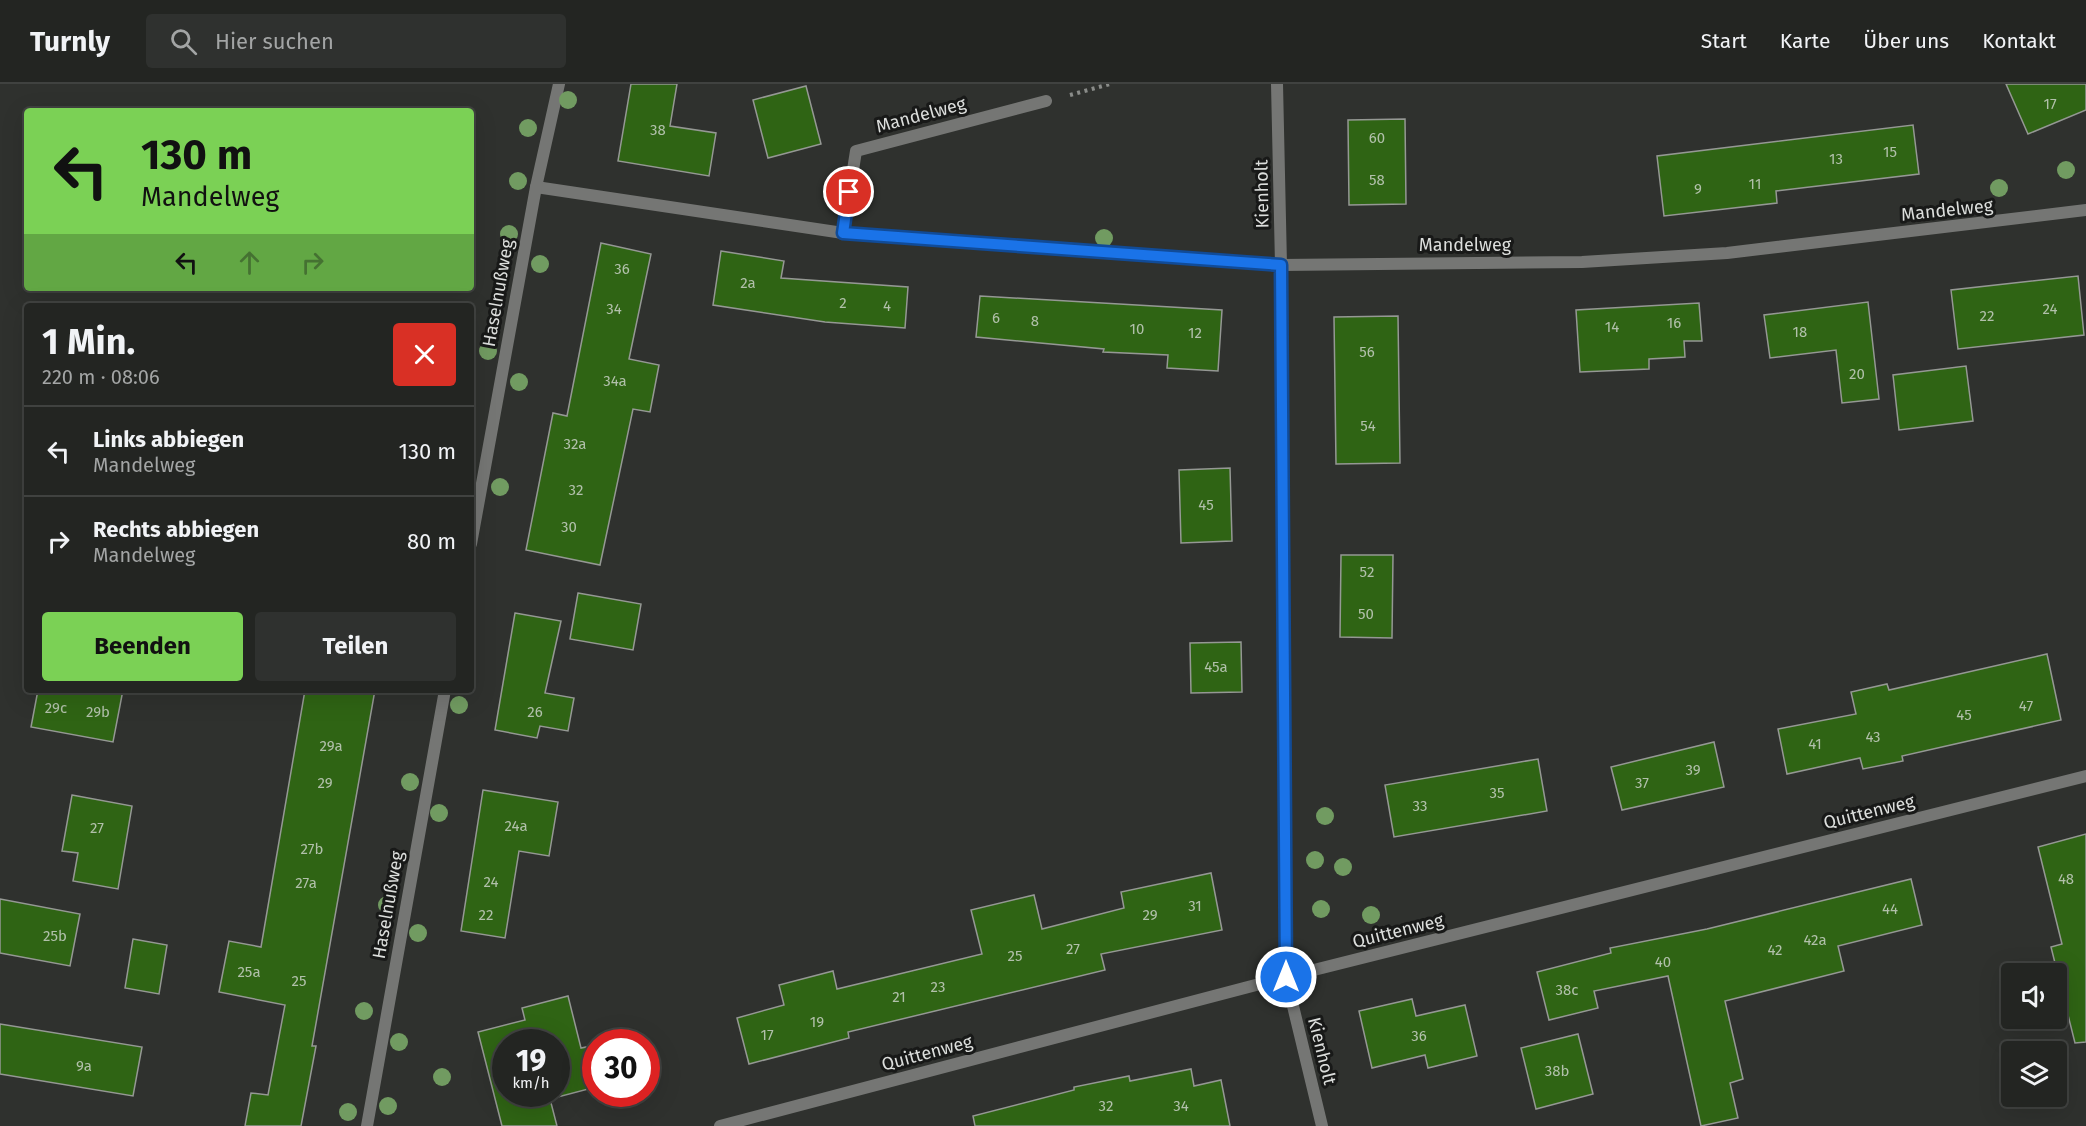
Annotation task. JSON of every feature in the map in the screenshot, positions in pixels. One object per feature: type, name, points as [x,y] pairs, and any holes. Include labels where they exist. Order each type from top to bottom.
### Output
[{"type":"street","name":"Haselnußweg","points":[[474,528],[536,187],[559,84]]},
{"type":"street","name":"Kienholt","points":[[1277,84],[1281,265],[1286,977],[1322,1126]]},
{"type":"street","name":"Mandelweg","points":[[843,233],[856,151],[1046,101]]},
{"type":"street","name":"Mandelweg","points":[[536,187],[843,233],[1281,265],[1582,262],[1727,253],[2086,210]]},
{"type":"street","name":"Haselnußweg","points":[[367,1126],[444,693]]},
{"type":"street","name":"Quittenweg","points":[[720,1126],[1286,977],[2086,776]]},
{"type":"path","points":[[1046,101],[1110,84]]},
{"type":"building","points":[[631,84],[677,84],[670,126],[716,133],[709,176],[618,161]]},
{"type":"building","points":[[2006,84],[2086,84],[2086,110],[2028,134]]},
{"type":"building","points":[[806,86],[821,144],[768,158],[753,100]]},
{"type":"building","points":[[1405,119],[1406,204],[1349,205],[1348,120]]},
{"type":"building","points":[[1913,125],[1919,174],[1776,191],[1777,203],[1664,216],[1657,156]]},
{"type":"building","points":[[601,243],[651,254],[629,359],[659,365],[650,412],[633,409],[600,565],[526,550],[553,413],[567,416]]},
{"type":"building","points":[[721,251],[784,261],[781,278],[908,287],[905,328],[825,322],[713,305]]},
{"type":"building","points":[[2078,276],[2084,335],[1958,349],[1951,290]]},
{"type":"building","points":[[980,296],[1222,310],[1218,371],[1167,368],[1168,355],[1103,352],[1104,349],[976,337]]},
{"type":"building","points":[[1868,302],[1879,399],[1842,403],[1836,350],[1770,358],[1764,315]]},
{"type":"building","points":[[1699,303],[1702,341],[1684,341],[1685,357],[1649,359],[1649,369],[1580,372],[1576,310]]},
{"type":"building","points":[[1398,316],[1400,463],[1336,464],[1334,317]]},
{"type":"building","points":[[1966,366],[1973,421],[1899,430],[1893,375]]},
{"type":"building","points":[[1230,468],[1232,541],[1181,543],[1179,470]]},
{"type":"building","points":[[1341,555],[1393,555],[1392,638],[1340,637]]},
{"type":"building","points":[[578,593],[641,604],[633,650],[570,639]]},
{"type":"building","points":[[515,613],[561,621],[545,693],[574,698],[568,731],[540,726],[537,738],[495,730]]},
{"type":"building","points":[[1241,642],[1242,692],[1191,693],[1190,643]]},
{"type":"building","points":[[2047,654],[2061,720],[1902,756],[1903,761],[1863,769],[1860,758],[1787,774],[1778,729],[1856,714],[1851,692],[1887,684],[1889,690]]},
{"type":"building","points":[[37,693],[122,693],[113,742],[31,727]]},
{"type":"building","points":[[304,693],[374,693],[312,1046],[316,1046],[301,1126],[245,1126],[251,1093],[268,1095],[285,1005],[219,992],[229,941],[261,947]]},
{"type":"building","points":[[1714,742],[1724,787],[1622,810],[1611,767]]},
{"type":"building","points":[[1538,759],[1547,811],[1394,837],[1385,785]]},
{"type":"building","points":[[483,790],[558,802],[549,856],[519,851],[505,938],[461,931]]},
{"type":"building","points":[[72,795],[132,806],[118,889],[73,881],[78,853],[62,851]]},
{"type":"building","points":[[2086,834],[2086,1042],[2075,1043],[2067,1011],[2067,963],[2055,963],[2051,947],[2062,944],[2038,847]]},
{"type":"building","points":[[1211,873],[1222,930],[1101,954],[1105,970],[848,1032],[849,1038],[749,1064],[737,1018],[784,1005],[779,985],[833,971],[837,989],[982,954],[971,910],[1034,895],[1042,929],[1124,908],[1121,892]]},
{"type":"building","points":[[1911,879],[1922,925],[1838,946],[1844,971],[1725,1001],[1743,1079],[1730,1083],[1738,1118],[1701,1126],[1668,976],[1594,991],[1598,1008],[1549,1020],[1537,972],[1611,953],[1610,948],[1707,929]]},
{"type":"building","points":[[0,899],[80,914],[70,966],[0,953]]},
{"type":"building","points":[[133,939],[167,945],[159,994],[125,988]]},
{"type":"building","points":[[568,996],[582,1048],[582,1091],[570,1094],[570,1029],[492,1029],[492,1087],[478,1032],[525,1020],[522,1008]]},
{"type":"building","points":[[1412,999],[1416,1016],[1465,1005],[1477,1056],[1428,1068],[1425,1055],[1372,1068],[1359,1011]]},
{"type":"building","points":[[0,1024],[142,1047],[133,1096],[0,1074]]},
{"type":"building","points":[[1578,1034],[1593,1094],[1536,1109],[1521,1048]]},
{"type":"building","points":[[1191,1069],[1194,1086],[1221,1080],[1230,1126],[975,1126],[973,1116],[1074,1090],[1074,1087],[1129,1076],[1130,1081]]},
{"type":"building","points":[[497,1107],[552,1107],[557,1126],[502,1126]]},
{"type":"route","points":[[849,192],[843,233],[1281,265],[1286,977]]}]
